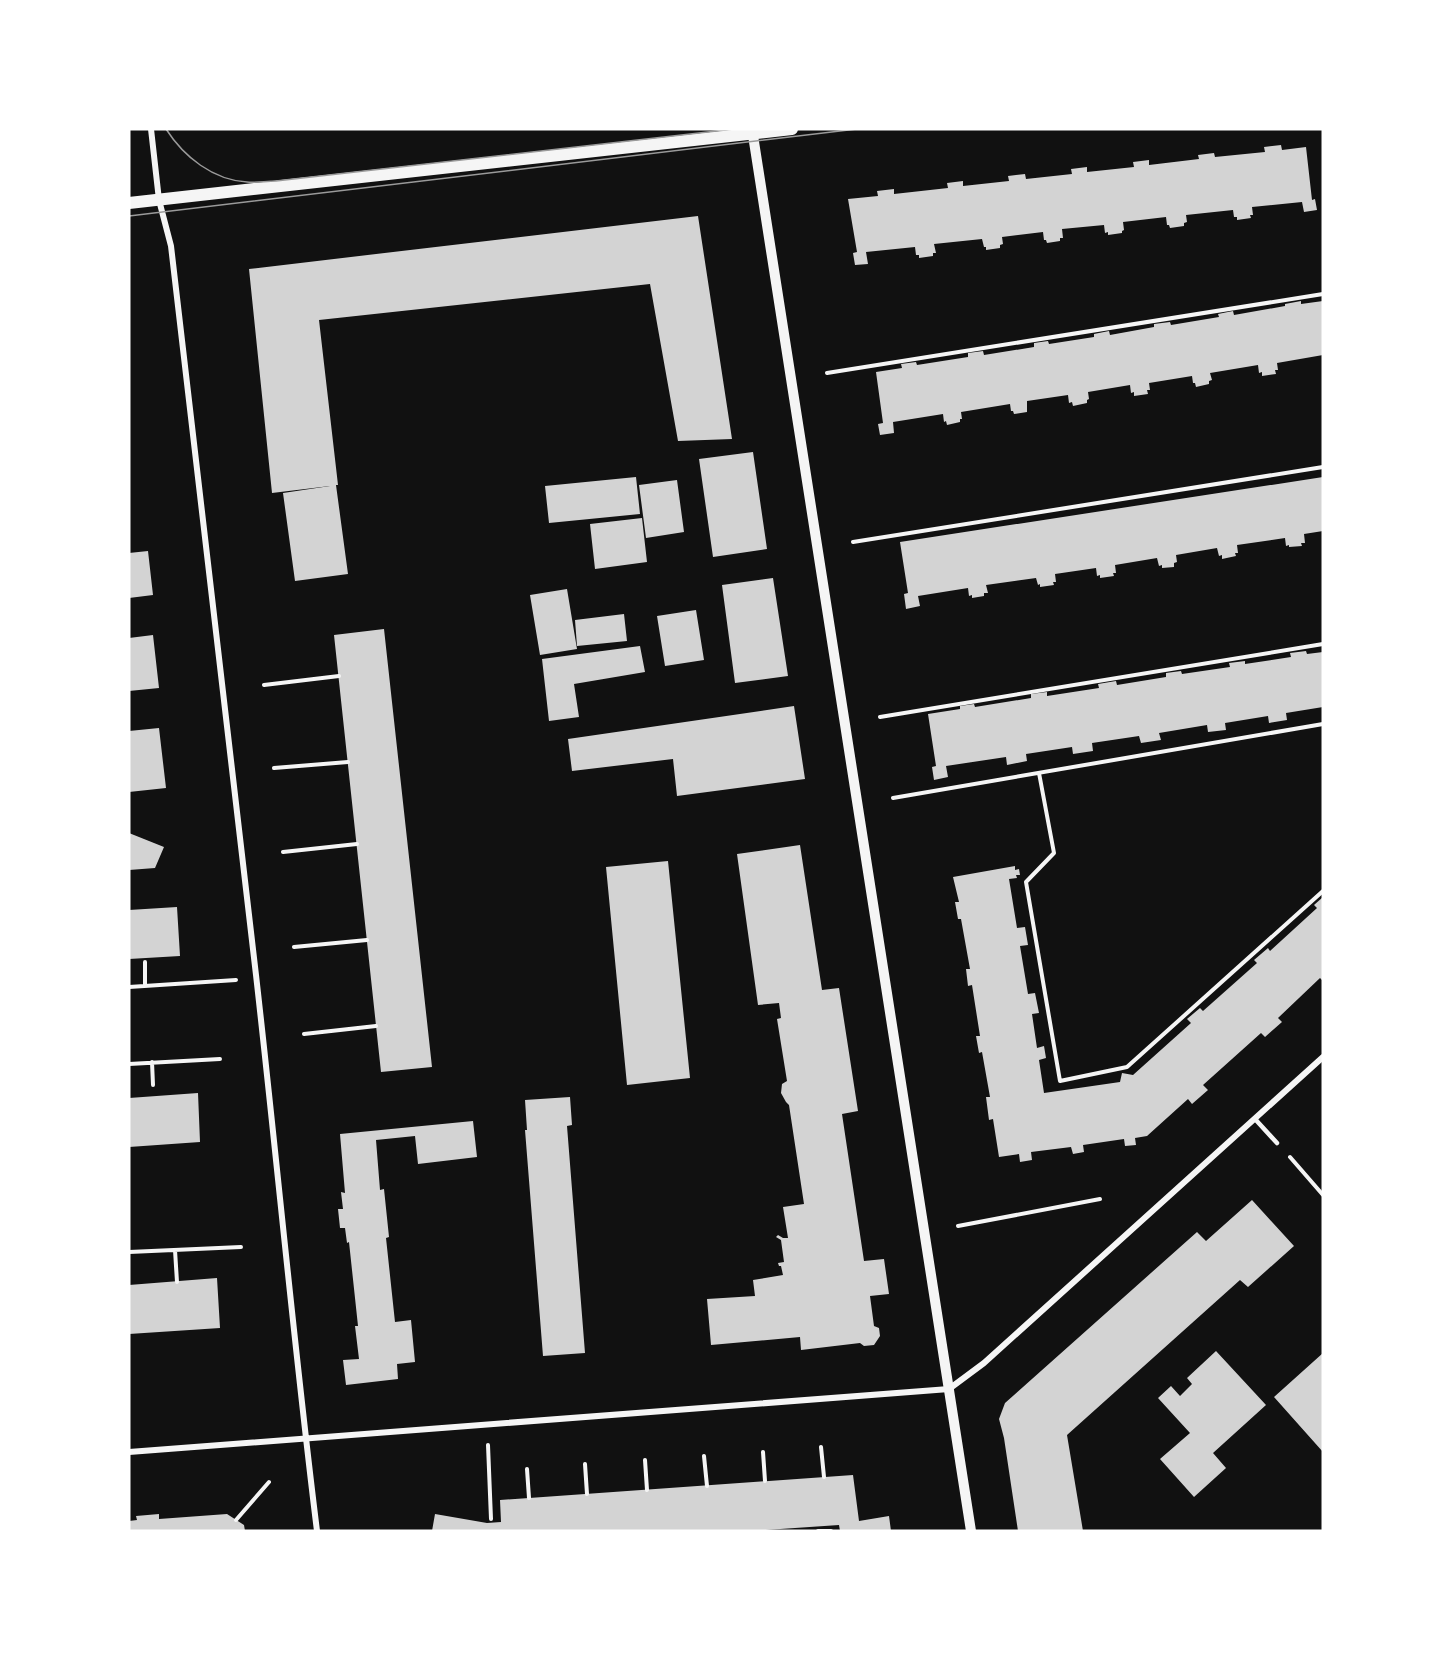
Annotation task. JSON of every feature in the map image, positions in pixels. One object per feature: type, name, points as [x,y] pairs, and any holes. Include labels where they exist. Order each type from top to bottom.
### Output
[{"type":"main road","points":[[129,203],[752,131],[792,129]]},
{"type":"street","points":[[151,129],[159,200],[171,246],[213,595],[317,1531]]},
{"type":"street","points":[[752,131],[971,1531]]},
{"type":"street","points":[[129,1452],[949,1389],[984,1362],[1323,1057]]},
{"type":"lane","points":[[1255,1119],[1277,1143]]},
{"type":"path","points":[[827,373],[1323,294]]},
{"type":"path","points":[[853,542],[1323,467]]},
{"type":"path","points":[[880,717],[1323,644]]},
{"type":"path","points":[[264,685],[339,676]]},
{"type":"path","points":[[892,798],[1323,724]]},
{"type":"path","points":[[274,768],[348,762]]},
{"type":"path","points":[[1039,773],[1054,853],[1026,882],[1060,1081],[1127,1067],[1323,891]]},
{"type":"path","points":[[283,852],[357,844]]},
{"type":"path","points":[[294,947],[367,940]]},
{"type":"path","points":[[144,962],[145,986]]},
{"type":"path","points":[[129,987],[212,981]]},
{"type":"path","points":[[304,1034],[376,1026]]},
{"type":"path","points":[[129,1064],[220,1059]]},
{"type":"path","points":[[153,1062],[153,1085]]},
{"type":"path","points":[[1277,1143],[1323,1195]]},
{"type":"path","points":[[958,1226],[1100,1199]]},
{"type":"path","points":[[129,1252],[241,1247]]},
{"type":"path","points":[[175,1250],[177,1282]]},
{"type":"path","points":[[487,1425],[491,1519]]},
{"type":"path","points":[[821,1448],[824,1477]]},
{"type":"path","points":[[763,1452],[765,1481]]},
{"type":"path","points":[[704,1456],[706,1486]]},
{"type":"path","points":[[645,1460],[647,1490]]},
{"type":"path","points":[[585,1464],[587,1494]]},
{"type":"path","points":[[527,1469],[529,1498]]},
{"type":"path","points":[[236,1520],[269,1482]]},
{"type":"path","points":[[818,1531],[831,1531]]},
{"type":"building","points":[[1281,145],[1282,150],[1306,147],[1312,200],[1315,199],[1317,210],[1304,212],[1302,202],[1252,207],[1251,218],[1237,220],[1233,210],[1186,215],[1187,222],[1184,226],[1170,228],[1166,217],[1123,222],[1122,233],[1108,235],[1108,232],[1105,233],[1104,225],[1062,229],[1063,238],[1060,238],[1060,241],[1047,243],[1043,232],[1002,237],[1003,244],[1000,248],[986,250],[982,239],[934,244],[936,253],[933,253],[933,256],[919,258],[915,247],[866,252],[868,264],[855,265],[853,253],[857,252],[848,199],[878,196],[877,191],[894,189],[894,194],[948,188],[947,183],[963,181],[963,186],[1009,181],[1008,176],[1025,174],[1026,179],[1072,174],[1071,169],[1087,167],[1087,172],[1134,167],[1133,162],[1149,160],[1149,165],[1199,159],[1198,155],[1214,153],[1215,157],[1265,152],[1264,147]]},
{"type":"building","points":[[698,216],[732,439],[678,441],[650,284],[319,320],[338,485],[336,485],[348,574],[295,581],[283,493],[330,486],[272,493],[249,269]]},
{"type":"building","points":[[1301,301],[1301,304],[1323,301],[1323,355],[1277,363],[1276,374],[1262,376],[1258,365],[1210,373],[1212,380],[1209,384],[1196,387],[1192,376],[1149,383],[1148,394],[1134,396],[1130,385],[1088,392],[1087,403],[1073,406],[1072,402],[1069,403],[1068,395],[1027,401],[1027,412],[1014,414],[1010,404],[961,412],[960,422],[947,425],[943,414],[893,422],[894,433],[880,435],[878,424],[883,423],[876,372],[902,368],[901,364],[916,362],[917,365],[968,357],[968,353],[983,351],[984,355],[1034,347],[1034,343],[1048,341],[1049,344],[1094,337],[1094,334],[1109,331],[1110,335],[1154,327],[1154,324],[1170,322],[1171,325],[1219,317],[1218,314],[1233,311],[1234,315]]},
{"type":"building","points":[[753,452],[767,549],[713,557],[699,459]]},
{"type":"building","points":[[636,477],[640,514],[549,523],[545,486]]},
{"type":"building","points":[[1323,477],[1323,531],[1304,534],[1305,543],[1301,543],[1302,546],[1286,546],[1285,538],[1237,545],[1236,556],[1222,559],[1217,548],[1176,555],[1177,562],[1174,563],[1174,567],[1162,568],[1157,558],[1115,565],[1114,576],[1100,578],[1100,575],[1097,576],[1096,568],[1055,574],[1054,585],[1040,587],[1036,578],[986,585],[988,593],[972,598],[972,595],[969,596],[968,588],[918,596],[920,606],[906,609],[904,594],[908,593],[900,542]]},
{"type":"building","points":[[677,480],[684,532],[646,538],[639,485]]},
{"type":"building","points":[[642,518],[647,562],[595,569],[590,524]]},
{"type":"building","points":[[148,551],[153,595],[129,598],[129,553]]},
{"type":"building","points":[[773,578],[788,676],[735,683],[722,585]]},
{"type":"building","points":[[567,589],[577,649],[540,655],[530,595]]},
{"type":"building","points":[[696,610],[704,660],[665,666],[657,616]]},
{"type":"building","points":[[624,614],[627,641],[577,646],[575,620]]},
{"type":"building","points":[[384,629],[432,1067],[381,1072],[334,635]]},
{"type":"building","points":[[153,635],[159,688],[129,691],[129,638]]},
{"type":"building","points":[[640,646],[645,672],[574,684],[579,717],[549,721],[542,659]]},
{"type":"building","points":[[1306,651],[1307,654],[1323,652],[1323,707],[1286,713],[1287,720],[1269,723],[1268,716],[1225,723],[1226,730],[1208,732],[1207,725],[1159,733],[1161,740],[1141,743],[1139,736],[1092,743],[1093,751],[1073,754],[1072,747],[1026,754],[1027,761],[1007,765],[1006,757],[946,766],[948,777],[934,780],[932,767],[936,766],[928,714],[960,709],[960,706],[974,704],[975,707],[1031,698],[1031,694],[1047,692],[1047,696],[1099,688],[1098,684],[1116,681],[1117,685],[1166,677],[1166,673],[1181,671],[1182,674],[1230,667],[1229,663],[1245,661],[1245,664],[1291,657],[1290,653]]},
{"type":"building","points":[[794,706],[805,779],[677,796],[673,759],[572,771],[568,739]]},
{"type":"building","points":[[159,728],[166,788],[129,792],[129,731]]},
{"type":"building","points":[[129,833],[164,847],[155,868],[129,870]]},
{"type":"building","points":[[800,845],[822,990],[839,988],[858,1111],[842,1114],[864,1261],[884,1259],[889,1294],[870,1296],[874,1326],[879,1328],[880,1336],[874,1345],[864,1346],[860,1343],[801,1350],[800,1337],[711,1345],[707,1299],[755,1296],[753,1280],[783,1275],[778,1263],[784,1262],[781,1240],[776,1237],[778,1235],[788,1238],[783,1207],[804,1204],[789,1105],[781,1093],[782,1084],[787,1081],[777,1019],[781,1018],[779,1003],[758,1005],[737,854]]},
{"type":"building","points":[[668,861],[690,1078],[627,1085],[606,867]]},
{"type":"building","points":[[1015,866],[1015,870],[1019,869],[1020,875],[1009,879],[1017,928],[1025,927],[1028,945],[1020,946],[1028,994],[1035,993],[1039,1013],[1032,1014],[1037,1048],[1044,1046],[1046,1058],[1039,1060],[1044,1093],[1120,1082],[1122,1073],[1133,1075],[1191,1023],[1187,1019],[1200,1008],[1203,1011],[1257,963],[1254,960],[1268,948],[1270,951],[1317,908],[1314,905],[1323,897],[1323,981],[1320,978],[1278,1018],[1282,1022],[1265,1037],[1261,1033],[1203,1085],[1208,1090],[1192,1104],[1188,1099],[1147,1136],[1135,1138],[1136,1145],[1125,1146],[1124,1139],[1083,1145],[1084,1152],[1073,1154],[1071,1147],[1031,1152],[1032,1160],[1020,1162],[1019,1154],[999,1157],[993,1119],[989,1120],[986,1097],[990,1097],[982,1052],[979,1053],[976,1036],[980,1036],[972,985],[968,986],[966,969],[970,969],[961,919],[958,919],[955,902],[959,902],[953,877]]},
{"type":"building","points":[[177,907],[180,956],[129,959],[129,910]]},
{"type":"building","points":[[198,1093],[200,1142],[129,1147],[129,1098]]},
{"type":"building","points":[[570,1097],[572,1125],[567,1126],[585,1353],[543,1356],[525,1130],[527,1130],[525,1100]]},
{"type":"building","points":[[473,1121],[477,1157],[418,1164],[415,1136],[376,1140],[380,1190],[384,1189],[389,1237],[386,1238],[395,1322],[411,1320],[415,1362],[397,1364],[398,1379],[346,1385],[343,1360],[359,1359],[355,1326],[358,1326],[349,1242],[347,1243],[345,1228],[340,1228],[338,1209],[343,1209],[341,1192],[345,1193],[340,1134]]},
{"type":"building","points":[[1252,1200],[1294,1246],[1248,1287],[1240,1280],[1067,1435],[1083,1531],[1018,1531],[999,1419],[1005,1403],[1197,1232],[1206,1241]]},
{"type":"building","points":[[217,1278],[220,1328],[129,1334],[129,1285]]},
{"type":"building","points":[[1216,1351],[1266,1405],[1213,1453],[1226,1468],[1194,1497],[1160,1459],[1190,1433],[1158,1398],[1171,1386],[1180,1396],[1192,1384],[1187,1378]]},
{"type":"building","points":[[1323,1353],[1323,1452],[1274,1397]]},
{"type":"building","points":[[853,1475],[859,1521],[889,1516],[891,1531],[840,1531],[839,1525],[752,1531],[432,1531],[435,1514],[487,1523],[501,1522],[500,1500]]},
{"type":"building","points":[[159,1514],[159,1519],[227,1514],[244,1525],[245,1531],[129,1531],[129,1521],[137,1520],[136,1516]]},
{"type":"tram line","points":[[166,129],[181,149],[211,172],[234,180],[254,182],[734,129]]},
{"type":"tram line","points":[[129,216],[857,129]]}]
